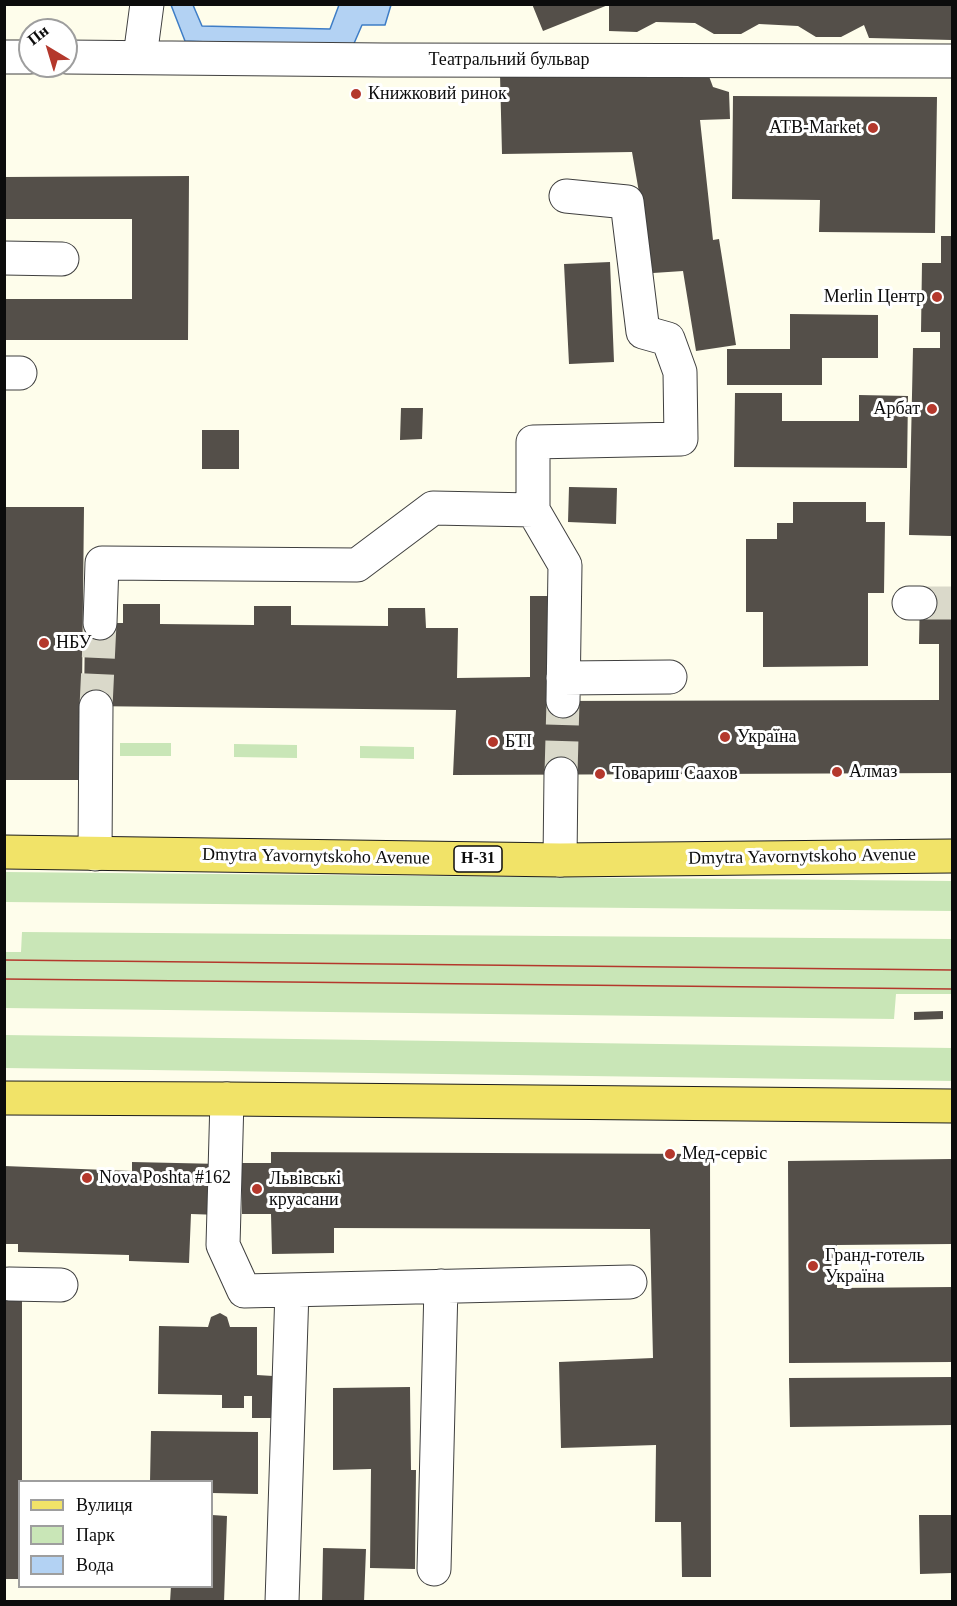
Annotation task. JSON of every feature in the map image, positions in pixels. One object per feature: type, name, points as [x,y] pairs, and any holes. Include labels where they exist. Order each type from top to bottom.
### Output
[{"type":"main road","name":"Dmytra Yavornytskoho Avenue","points":[[4,852],[560,860],[952,856]]},
{"type":"main road","points":[[4,1098],[952,1106]]},
{"type":"street","points":[[140,57],[147,4]]},
{"type":"street","name":"Театральний бульвар","points":[[78,57],[952,61]]},
{"type":"street","points":[[566,196],[627,202],[643,332],[668,339],[680,372],[681,439],[533,442],[534,510],[565,565],[563,690],[670,677]]},
{"type":"street","points":[[4,258],[62,260]]},
{"type":"street","points":[[100,623],[102,563],[357,565],[433,508],[534,510]]},
{"type":"street","points":[[95,854],[96,707]]},
{"type":"street","points":[[560,860],[561,774]]},
{"type":"street","points":[[227,1099],[223,1245],[243,1291],[630,1282]]},
{"type":"street","points":[[9,1284],[61,1285]]},
{"type":"street","points":[[434,1569],[441,1286]]},
{"type":"street","points":[[282,1602],[292,1290]]},
{"type":"green space","points":[[120,743],[171,743],[171,756],[120,756]]},
{"type":"green space","points":[[234,744],[297,745],[297,758],[234,757]]},
{"type":"green space","points":[[360,746],[414,747],[414,759],[360,758]]},
{"type":"green space","points":[[5,872],[952,881],[952,911],[5,902]]},
{"type":"green space","points":[[22,932],[952,939],[952,994],[896,994],[894,1019],[5,1008],[5,952],[21,952]]},
{"type":"green space","points":[[4,1035],[952,1048],[952,1081],[5,1068]]},
{"type":"water","points":[[171,5],[193,5],[202,26],[330,29],[339,5],[391,5],[385,25],[362,25],[352,48],[185,41]]},
{"type":"building","points":[[532,4],[608,4],[608,5],[543,31]]},
{"type":"building","points":[[609,5],[952,5],[952,40],[869,38],[864,25],[841,37],[816,37],[798,26],[759,24],[741,34],[714,34],[695,23],[656,22],[637,32],[609,31]]},
{"type":"building","points":[[707,71],[713,87],[729,92],[730,119],[700,120],[713,240],[719,239],[736,345],[696,351],[683,271],[653,273],[632,152],[502,154],[500,74]]},
{"type":"building","points":[[733,96],[937,97],[935,233],[819,232],[820,200],[732,199]]},
{"type":"building","points":[[189,176],[188,340],[4,340],[4,299],[132,299],[132,219],[5,219],[5,177]]},
{"type":"building","name":"Арбат","points":[[941,236],[952,236],[952,536],[909,535],[913,348],[940,348],[940,332],[921,332],[922,263],[941,263]]},
{"type":"building","points":[[610,262],[614,362],[569,364],[564,264]]},
{"type":"building","points":[[790,314],[878,315],[878,358],[822,358],[822,385],[727,385],[727,349],[790,349]]},
{"type":"building","points":[[735,393],[782,393],[782,421],[859,421],[859,395],[908,396],[907,468],[734,467]]},
{"type":"building","points":[[401,408],[423,408],[422,439],[400,440]]},
{"type":"building","points":[[202,430],[239,430],[239,469],[202,469]]},
{"type":"building","points":[[569,487],[617,488],[616,524],[568,522]]},
{"type":"building","points":[[793,502],[866,502],[866,522],[885,522],[884,593],[868,593],[868,666],[763,667],[763,612],[746,612],[746,539],[777,539],[777,523],[793,523]]},
{"type":"building","name":"НБУ","points":[[4,507],[84,507],[81,780],[4,780]]},
{"type":"building","points":[[920,594],[952,594],[952,773],[453,775],[456,710],[84,706],[85,623],[123,623],[123,604],[160,604],[160,624],[254,625],[254,606],[291,606],[291,625],[388,626],[388,608],[425,608],[426,628],[458,628],[457,678],[530,677],[530,596],[549,596],[550,701],[939,700],[939,644],[919,644]]},
{"type":"building","points":[[943,1011],[943,1019],[914,1020],[914,1012]]},
{"type":"building","points":[[271,1152],[710,1154],[711,1577],[682,1577],[681,1522],[655,1522],[656,1445],[561,1448],[559,1362],[653,1358],[650,1229],[334,1228],[334,1253],[272,1254],[271,1214],[242,1214],[242,1163],[271,1163]]},
{"type":"building","name":"Гранд-готель Україна","points":[[952,1159],[952,1244],[837,1245],[837,1288],[952,1287],[952,1362],[789,1363],[788,1161]]},
{"type":"building","points":[[132,1162],[221,1164],[220,1215],[191,1214],[189,1263],[129,1261],[129,1255],[18,1252],[18,1244],[4,1244],[4,1166],[132,1171]]},
{"type":"building","points":[[4,1269],[22,1300],[22,1480],[18,1480],[18,1579],[4,1579]]},
{"type":"building","points":[[220,1313],[227,1317],[230,1327],[257,1327],[257,1375],[273,1376],[272,1418],[252,1418],[252,1396],[244,1396],[244,1408],[222,1408],[222,1395],[158,1394],[159,1326],[208,1327],[211,1317]]},
{"type":"building","points":[[952,1377],[952,1425],[790,1427],[789,1378]]},
{"type":"building","points":[[410,1387],[411,1470],[416,1470],[415,1569],[370,1568],[371,1469],[333,1470],[333,1388]]},
{"type":"building","points":[[151,1431],[258,1432],[258,1494],[213,1493],[213,1480],[150,1480]]},
{"type":"building","points":[[213,1515],[227,1516],[224,1602],[170,1602],[171,1588],[213,1588]]},
{"type":"building","points":[[919,1515],[952,1515],[952,1573],[920,1574]]},
{"type":"building","points":[[323,1548],[366,1549],[364,1602],[322,1602]]},
{"type":"tunnel","points":[[920,603],[952,603]]},
{"type":"tunnel","points":[[96,707],[100,623]]},
{"type":"tunnel","points":[[561,774],[563,701]]},
{"type":"tram line","points":[[4,960],[952,970]]},
{"type":"tram line","points":[[4,979],[952,989]]},
{"type":"place","name":"Книжковий ринок","points":[[356,94]]},
{"type":"place","name":"ATB-Market","points":[[873,128]]},
{"type":"place","name":"Merlin Центр","points":[[937,297]]},
{"type":"place","name":"Арбат","points":[[932,409]]},
{"type":"place","name":"НБУ","points":[[44,643]]},
{"type":"place","name":"Україна","points":[[725,737]]},
{"type":"place","name":"БТІ","points":[[493,742]]},
{"type":"place","name":"Алмаз","points":[[837,772]]},
{"type":"place","name":"Товариш Саахов","points":[[600,774]]},
{"type":"place","name":"Мед-сервіс","points":[[670,1154]]},
{"type":"place","name":"Nova Poshta #162","points":[[87,1178]]},
{"type":"place","name":"Львівські круасани","points":[[257,1189]]},
{"type":"place","name":"Гранд-готель Україна","points":[[813,1266]]}]
